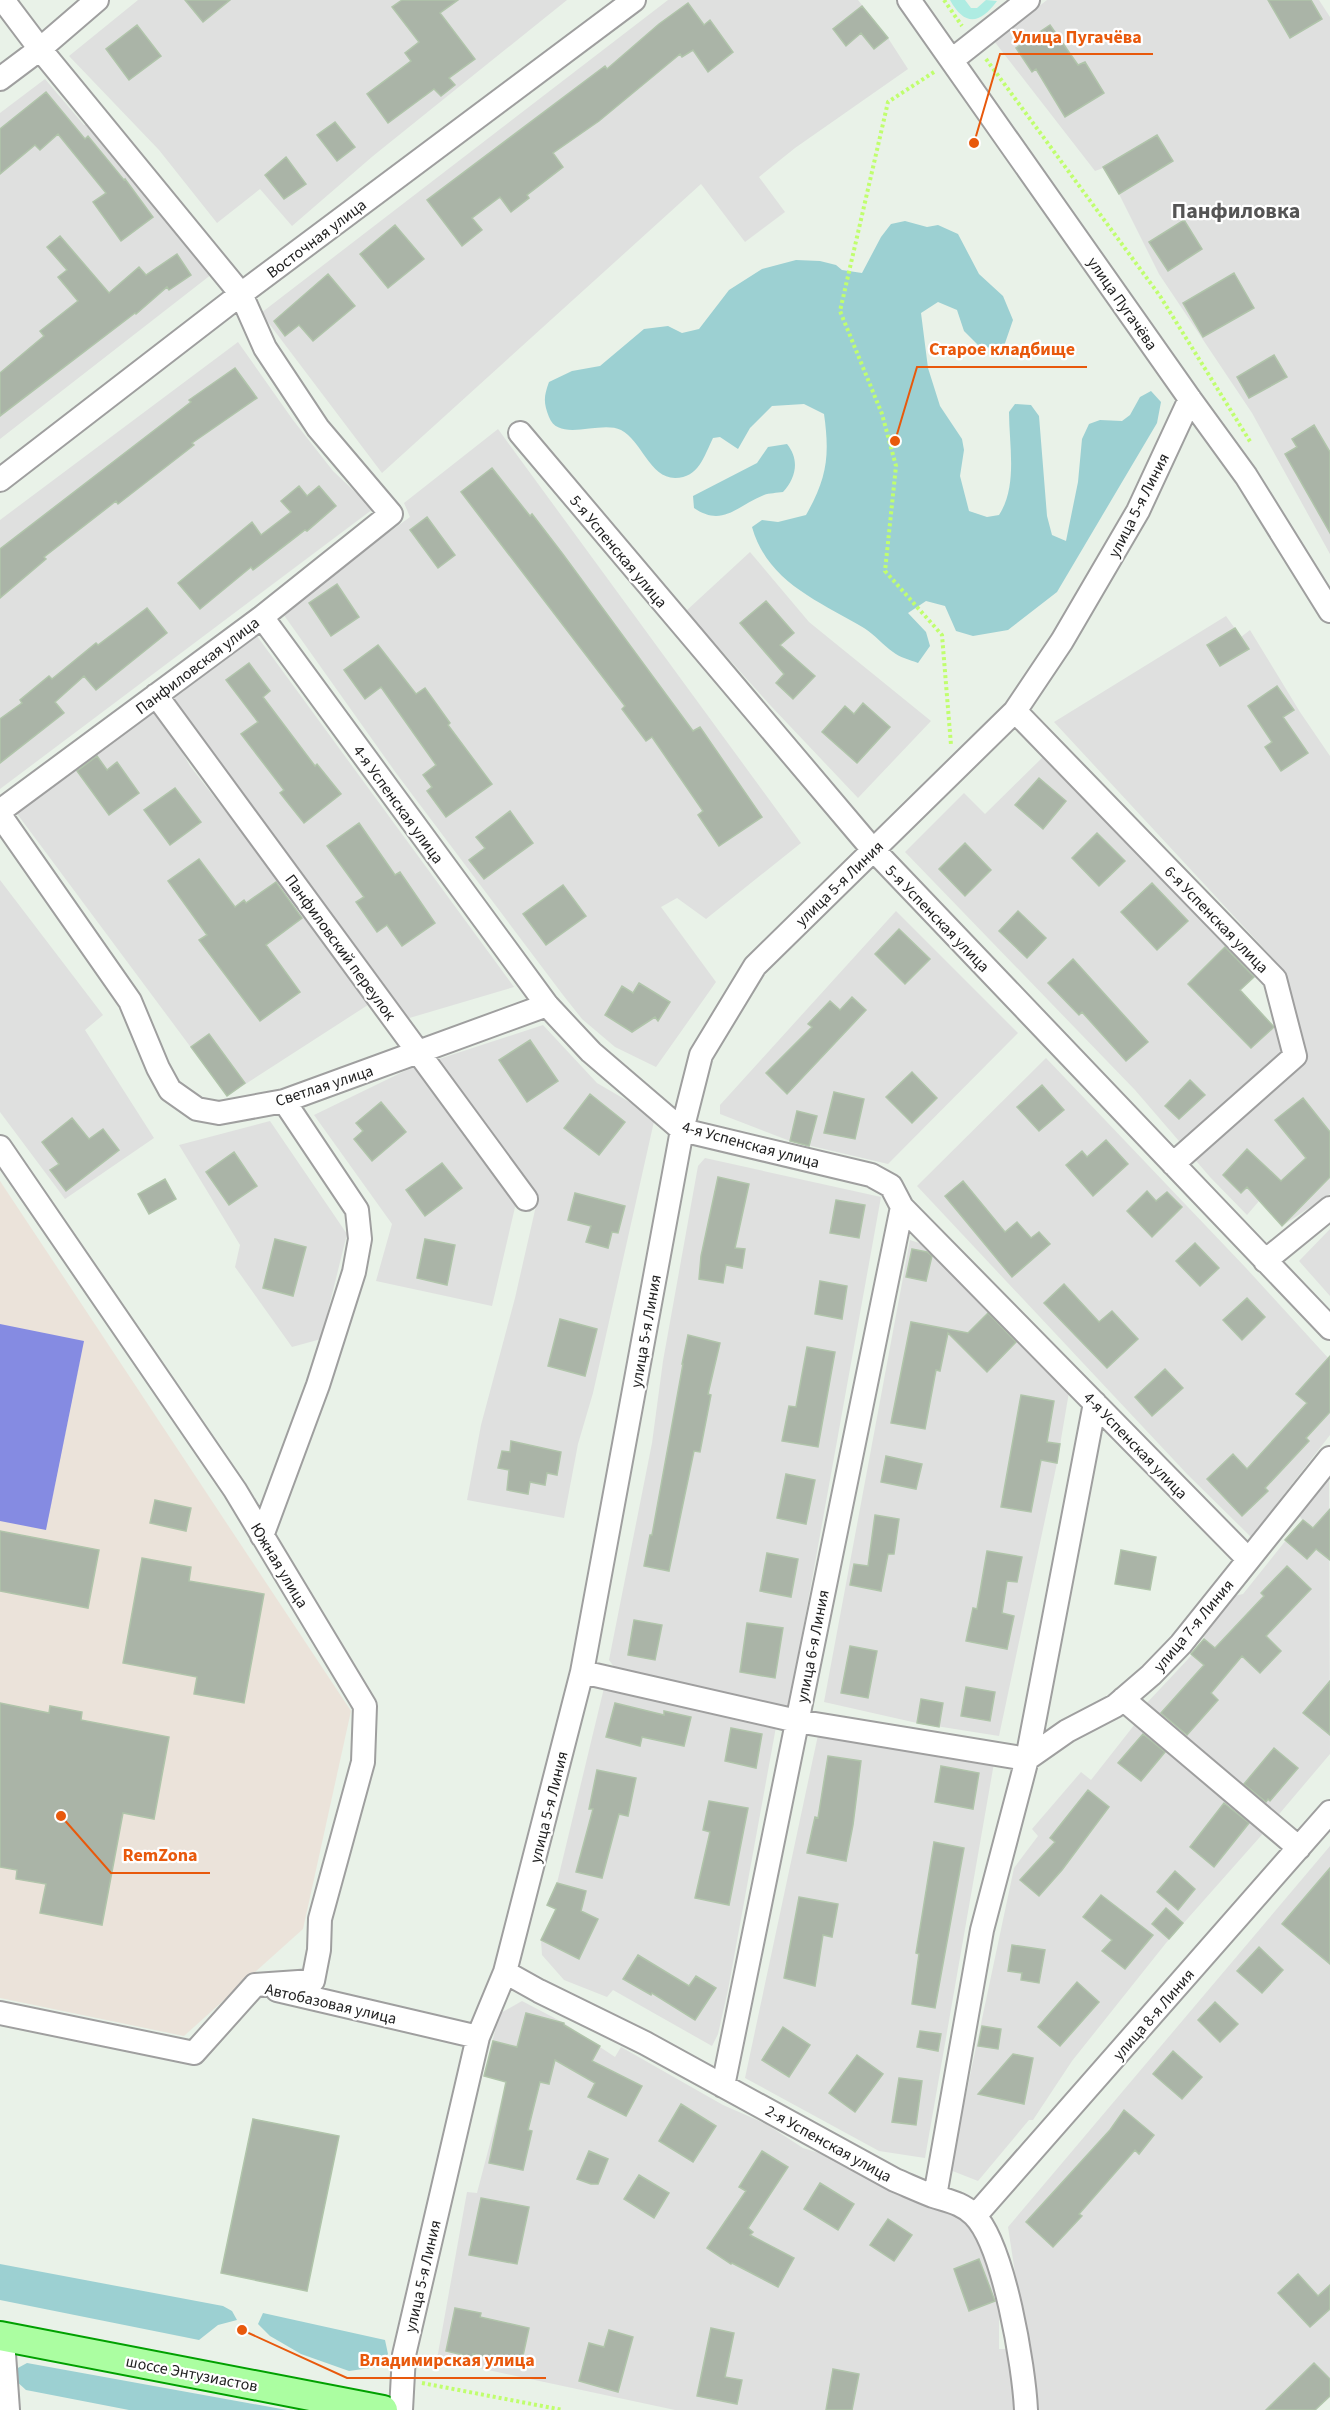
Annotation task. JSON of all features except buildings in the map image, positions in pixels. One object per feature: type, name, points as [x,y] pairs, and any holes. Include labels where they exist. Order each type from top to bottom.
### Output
[{"type":"main road","name":"шоссе Энтузиастов","points":[[0,2336],[384,2410]]},
{"type":"street","points":[[3,0],[40,49],[241,294]]},
{"type":"street","points":[[0,79],[40,49],[97,0]]},
{"type":"street","name":"Восточная улица","points":[[0,480],[241,294],[634,0]]},
{"type":"street","name":"улица Пугачёва","points":[[909,0],[1246,476],[1330,611]]},
{"type":"street","points":[[952,60],[1028,0]]},
{"type":"street","name":"Панфиловская улица","points":[[0,813],[262,617],[391,514],[318,428],[265,348],[241,294]]},
{"type":"street","name":"улица 5-я Линия","points":[[401,2410],[404,2355],[478,2037],[506,1972],[582,1672],[682,1130],[701,1055],[755,966],[1015,711],[1062,641],[1138,511],[1190,399]]},
{"type":"street","name":"5-я Успенская улица","points":[[520,433],[873,850],[1330,1328]]},
{"type":"street","name":"4-я Успенская улица","points":[[262,617],[547,1005],[591,1052],[682,1130],[872,1175],[891,1186],[902,1207],[1248,1559]]},
{"type":"street","name":"Панфиловский переулок","points":[[156,695],[525,1199]]},
{"type":"street","name":"6-я Успенская улица","points":[[1015,711],[1275,980],[1295,1056],[1173,1164]]},
{"type":"street","name":"Светлая улица","points":[[0,813],[130,1001],[158,1068],[170,1090],[197,1109],[219,1113],[284,1101],[547,1005]]},
{"type":"street","points":[[262,1536],[318,1385],[354,1272],[360,1239],[357,1210],[284,1101]]},
{"type":"street","name":"Южная улица","points":[[0,1147],[228,1480],[365,1706],[363,1762],[320,1919],[319,1950],[313,1981],[255,1985]]},
{"type":"street","name":"улица 6-я Линия","points":[[723,2086],[902,1207]]},
{"type":"street","points":[[1266,1260],[1330,1208]]},
{"type":"street","points":[[935,2196],[982,1930],[1027,1759],[1095,1403]]},
{"type":"street","name":"улица 7-я Линия","points":[[1027,1759],[1067,1731],[1115,1706],[1151,1675],[1181,1644],[1330,1458]]},
{"type":"street","points":[[582,1672],[797,1721],[1027,1759]]},
{"type":"street","points":[[1123,1699],[1299,1848]]},
{"type":"street","name":"улица 8-я Линия","points":[[975,2216],[1330,1812]]},
{"type":"street","name":"2-я Успенская улица","points":[[506,1972],[539,1991],[645,2043],[894,2180],[960,2204],[975,2216],[987,2235],[1007,2290],[1026,2395],[1026,2410]]},
{"type":"street","name":"Автобазовая улица","points":[[0,2013],[194,2053],[255,1985],[478,2037]]},
{"type":"street","points":[[0,2341],[4,2354],[8,2410]]},
{"type":"path","points":[[944,0],[1160,296],[1257,452]]},
{"type":"path","points":[[952,60],[888,102],[840,312],[882,414],[896,465],[885,572],[942,635],[952,753]]},
{"type":"path","points":[[403,2379],[563,2410]]},
{"type":"shaded area","points":[[138,0],[567,0],[373,156],[292,226],[260,189],[217,223],[159,150],[69,56]]},
{"type":"shaded area","points":[[668,0],[858,0],[888,38],[908,69],[795,148],[759,177],[785,212],[745,242],[701,184],[382,473],[261,313]]},
{"type":"shaded area","points":[[950,0],[965,0],[971,8],[977,8],[986,0],[997,1],[985,14],[973,19],[961,15]]},
{"type":"shaded area","points":[[1047,0],[1319,0],[1330,17],[1330,554],[1252,413],[1159,274],[1119,194],[1103,168],[1095,171],[994,41]]},
{"type":"shaded area","points":[[45,79],[84,125],[95,123],[212,274],[0,439],[0,113]]},
{"type":"shaded area","points":[[905,221],[927,227],[938,225],[958,234],[979,274],[1003,296],[1013,320],[1004,346],[981,348],[964,331],[957,310],[938,302],[921,313],[928,368],[940,406],[962,439],[964,450],[960,476],[969,511],[987,517],[999,515],[1005,504],[1011,478],[1009,412],[1015,404],[1031,405],[1039,416],[1047,516],[1052,535],[1066,541],[1078,482],[1082,439],[1089,424],[1100,420],[1122,421],[1130,415],[1140,397],[1151,391],[1161,402],[1157,423],[1057,592],[1008,630],[973,636],[956,631],[945,606],[926,601],[908,613],[926,632],[930,646],[918,663],[895,654],[864,628],[797,588],[770,563],[752,527],[762,520],[778,522],[806,515],[823,478],[827,442],[824,414],[804,404],[772,406],[750,428],[738,449],[720,437],[713,438],[700,465],[690,474],[675,478],[659,472],[628,435],[621,430],[602,427],[571,430],[554,425],[547,412],[545,399],[549,382],[572,371],[600,366],[644,329],[668,326],[682,333],[699,329],[729,290],[762,269],[796,260],[820,261],[836,265],[842,270],[862,273],[881,237],[891,224]]},
{"type":"shaded area","points":[[238,342],[293,420],[333,471],[373,509],[0,789],[0,520]]},
{"type":"shaded area","points":[[498,429],[801,843],[706,919],[677,898],[661,907],[716,982],[656,1067],[615,1047],[582,1019],[396,773],[281,611],[410,517],[404,503]]},
{"type":"shaded area","points":[[787,444],[794,456],[795,469],[791,481],[783,492],[764,495],[722,515],[704,514],[694,508],[693,496],[757,463],[768,447]]},
{"type":"shaded area","points":[[750,552],[809,622],[931,721],[858,798],[770,705],[686,611]]},
{"type":"shaded area","points":[[1226,616],[1241,637],[1250,630],[1330,756],[1330,1194],[1282,1226],[1259,1201],[1247,1215],[1210,1177],[1135,1090],[905,852],[964,793],[985,814],[1045,755],[1207,917],[1203,922],[1256,975],[1241,990],[1274,1027],[1293,1011],[1281,967],[1054,722]]},
{"type":"shaded area","points":[[254,632],[514,987],[406,1019],[168,696]]},
{"type":"shaded area","points":[[157,708],[190,766],[311,921],[371,1003],[227,1096],[15,811]]},
{"type":"shaded area","points":[[0,880],[103,1015],[85,1030],[154,1138],[65,1199],[0,1112]]},
{"type":"shaded area","points":[[896,911],[1018,1033],[888,1164],[790,1141],[720,1114],[720,1105]]},
{"type":"shaded area","points":[[543,1025],[597,1083],[655,1117],[593,1393],[578,1444],[564,1518],[467,1500],[481,1425],[515,1298],[538,1197],[436,1060]]},
{"type":"shaded area","points":[[1046,1058],[1246,1268],[1330,1360],[1330,1435],[1251,1537],[1187,1474],[917,1186]]},
{"type":"shaded area","points":[[417,1065],[516,1203],[492,1306],[376,1281],[392,1224],[314,1115]]},
{"type":"shaded area","points":[[270,1121],[347,1234],[321,1339],[292,1347],[235,1267],[240,1245],[179,1145]]},
{"type":"shaded area","points":[[705,1158],[881,1197],[789,1707],[617,1671],[609,1660],[652,1443],[663,1361],[698,1166]]},
{"type":"shaded area","points":[[0,1181],[351,1711],[303,1929],[184,2036],[0,1998]]},
{"type":"shaded area","points":[[1330,1229],[1330,1296],[1299,1261]]},
{"type":"shaded area","points":[[910,1240],[928,1246],[1069,1392],[1057,1463],[999,1736],[917,1723],[824,1702]]},
{"type":"shaded area","points":[[0,1324],[84,1341],[46,1530],[0,1521]]},
{"type":"shaded area","points":[[1329,1480],[1330,1754],[1275,1819],[1143,1707],[1190,1657],[1204,1639],[1205,1630],[1234,1596],[1243,1594],[1302,1520],[1299,1515]]},
{"type":"shaded area","points":[[604,1688],[776,1727],[728,1990],[718,2034],[712,2046],[613,1990],[607,1997],[564,1980],[542,1955],[541,1940],[556,1909],[547,1905],[557,1883]]},
{"type":"shaded area","points":[[1135,1724],[1267,1829],[1166,1943],[1072,2061],[1033,2120],[1029,2120],[978,2181],[950,2170],[1014,1868],[1038,1836],[1032,1829],[1081,1772],[1091,1780]]},
{"type":"shaded area","points":[[818,1735],[994,1763],[925,2158],[879,2151],[745,2078]]},
{"type":"shaded area","points":[[1330,1846],[1330,2396],[1316,2410],[1036,2410],[1008,2227]]},
{"type":"shaded area","points":[[522,2001],[564,2023],[615,2057],[621,2047],[723,2105],[766,2124],[803,2148],[825,2155],[864,2175],[962,2214],[977,2230],[1003,2309],[999,2318],[999,2349],[1007,2349],[1017,2395],[1017,2410],[675,2410],[437,2359],[467,2192],[477,2193],[506,2082],[484,2076],[499,2014]]},
{"type":"shaded area","points":[[0,2264],[223,2306],[232,2311],[237,2320],[218,2325],[199,2340],[0,2300]]},
{"type":"shaded area","points":[[263,2313],[385,2340],[388,2354],[377,2367],[349,2371],[301,2354],[270,2336],[258,2324]]},
{"type":"shaded area","points":[[27,2363],[287,2410],[129,2410],[26,2390],[15,2380],[16,2369]]},
{"type":"place","name":"Улица Пугачёва","points":[[974,143]]},
{"type":"place","name":"Старое кладбище","points":[[895,441]]},
{"type":"place","name":"RemZona","points":[[61,1816]]},
{"type":"place","name":"Владимирская улица","points":[[242,2330]]},
{"type":"district","name":"Панфиловка","points":[[1236,210]]}]
